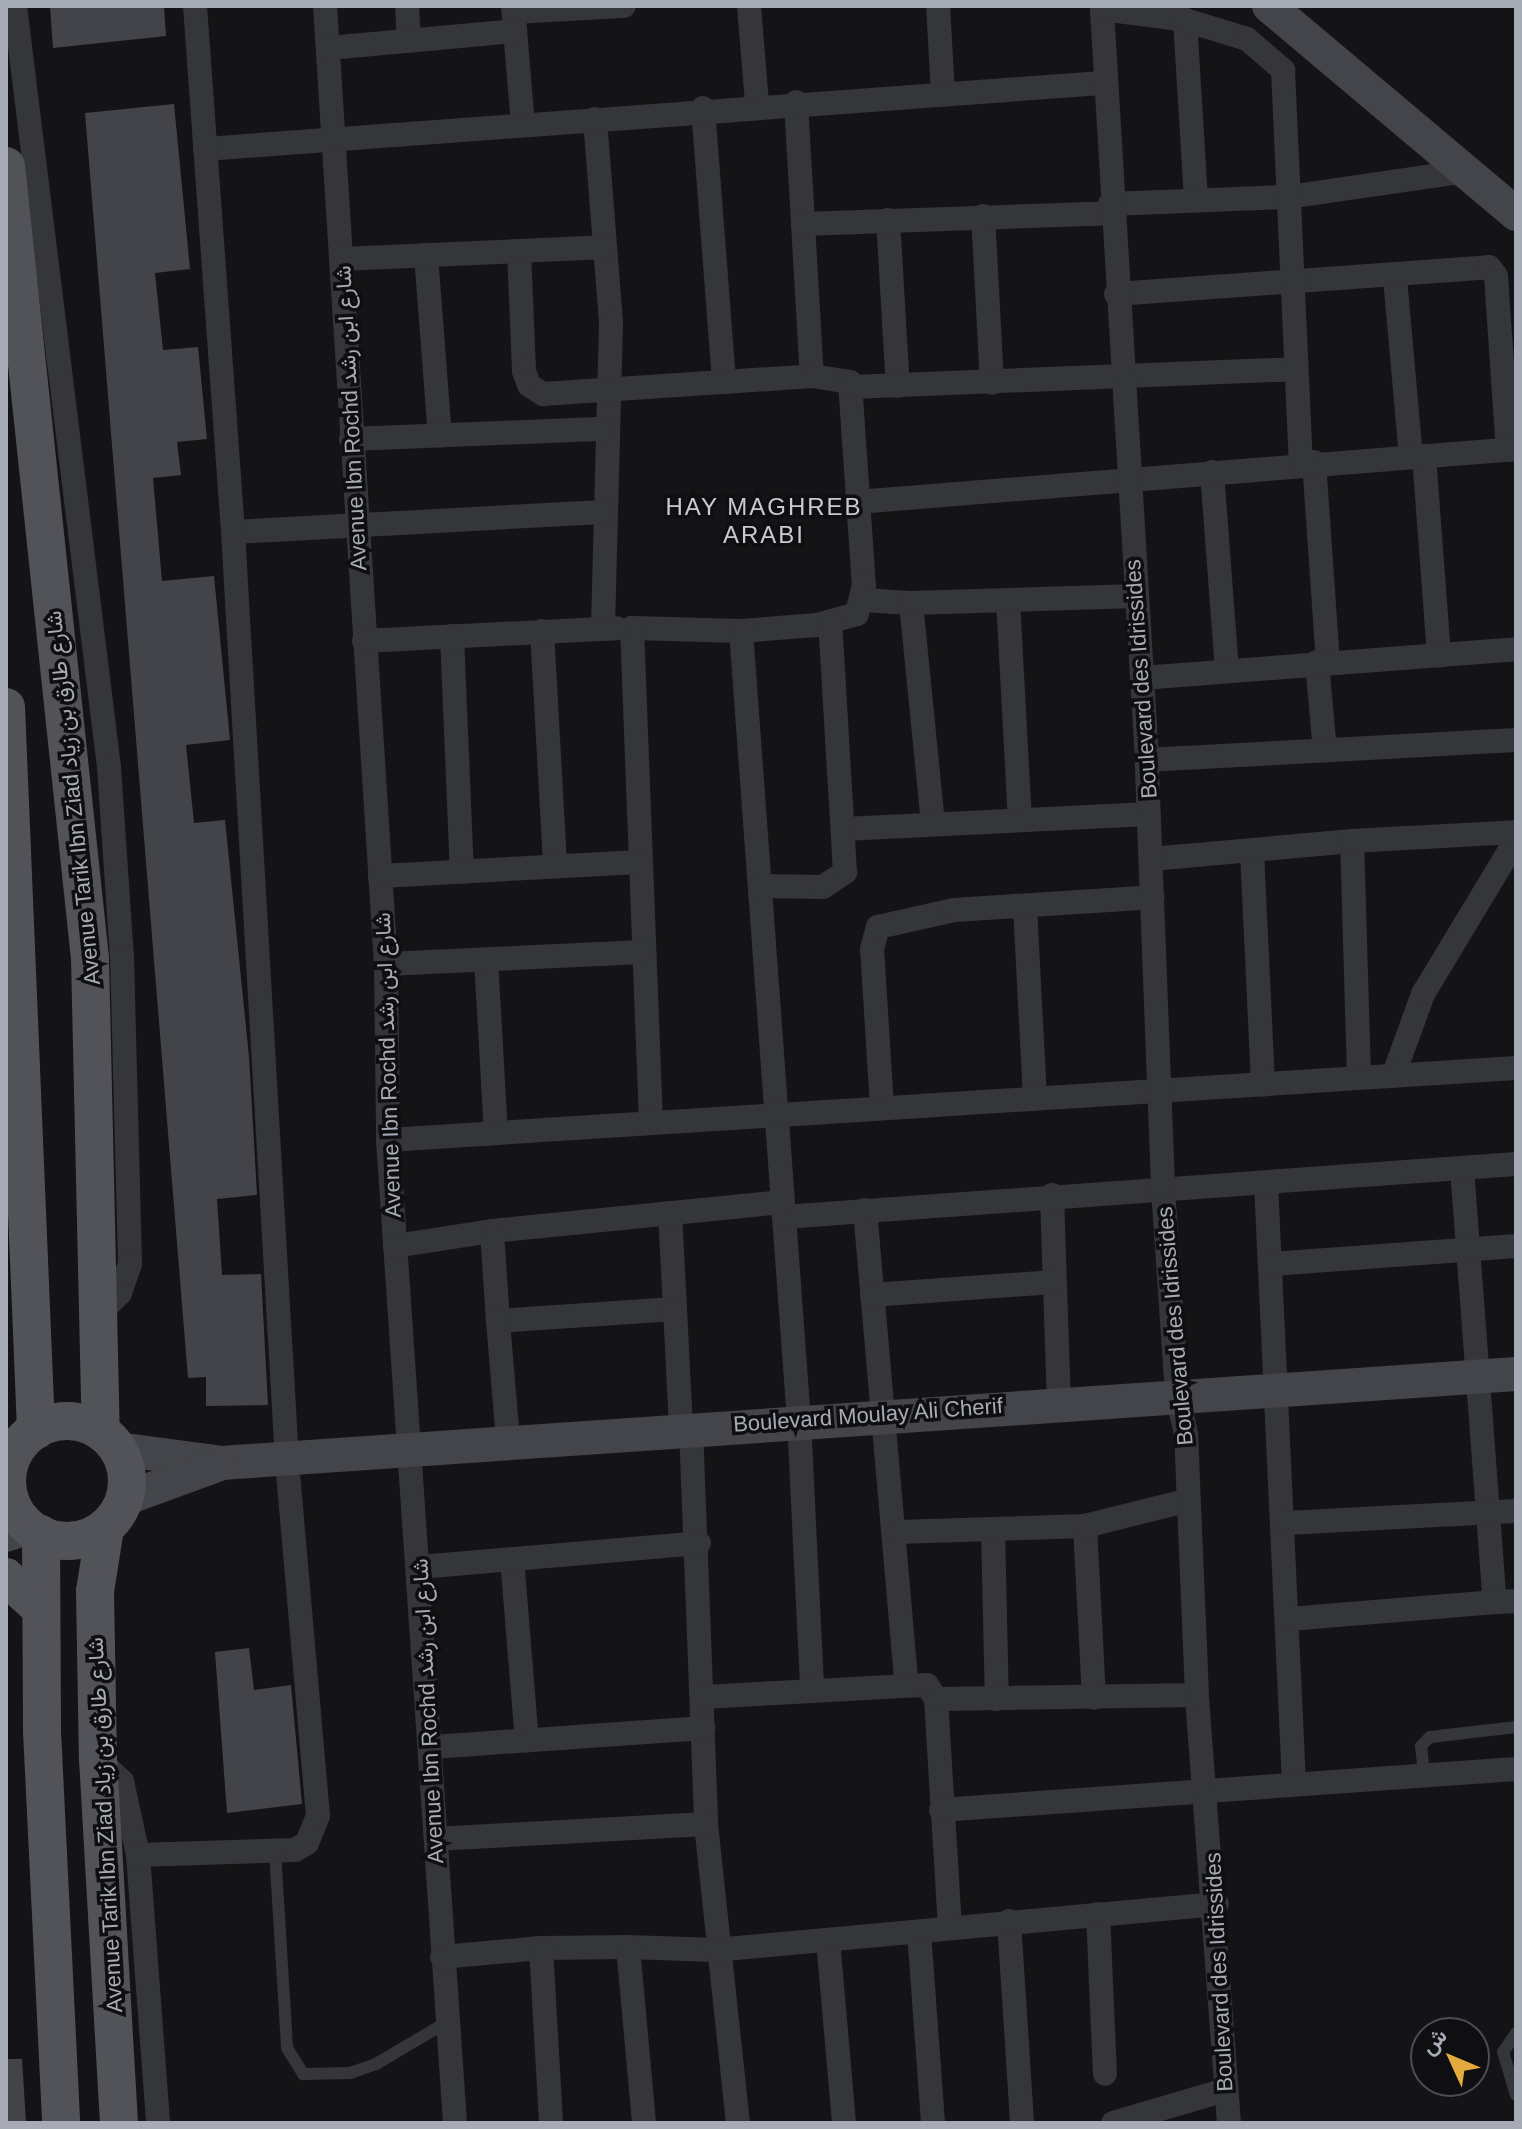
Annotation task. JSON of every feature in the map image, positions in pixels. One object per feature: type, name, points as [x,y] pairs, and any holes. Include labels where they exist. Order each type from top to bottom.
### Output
[{"type":"main road","name":"Avenue Tarik Ibn Ziad شارع طارق بن زياد","points":[[6,166],[64,699],[69,800],[106,957],[100,1313],[109,1441],[127,1474],[125,1507],[95,1591],[98,1759],[119,2123]]},
{"type":"main road","points":[[6,707],[20,1323],[36,1430]]},
{"type":"main road","points":[[61,2123],[39,1607],[25,1532],[14,1508],[7,1480],[11,1461],[36,1430],[73,1421],[109,1441]]},
{"type":"main road","points":[[25,1532],[69,1541],[125,1507]]},
{"type":"main road","points":[[95,1591],[125,1507]]},
{"type":"main road","points":[[6,1577],[39,1607]]},
{"type":"street","points":[[15,6],[109,767],[106,957]]},
{"type":"street","points":[[138,1855],[275,1851],[307,1843],[318,1816],[287,1460],[233,532],[195,6]]},
{"type":"street","name":"Avenue Ibn Rochd شارع ابن رشد","points":[[325,6],[336,140],[356,529],[386,964],[388,1140],[420,1567],[442,1957],[455,2123]]},
{"type":"street","points":[[407,6],[409,40]]},
{"type":"street","points":[[329,48],[409,40],[514,16],[624,6]]},
{"type":"street","points":[[749,6],[757,104]]},
{"type":"street","points":[[938,6],[943,92]]},
{"type":"street","points":[[1269,6],[1516,214]]},
{"type":"street","points":[[1291,6],[1516,194]]},
{"type":"street","name":"Boulevard des Idrissides","points":[[1185,20],[1102,9],[1102,83],[1147,760],[1163,1186],[1177,1394],[1186,1434],[1185,1501],[1197,1695],[1217,1904],[1229,2123]]},
{"type":"street","points":[[514,16],[523,124]]},
{"type":"street","points":[[1196,201],[1185,20],[1247,39],[1279,62],[1296,369],[1308,463],[1325,751]]},
{"type":"street","points":[[205,149],[757,104],[1102,83]]},
{"type":"street","points":[[796,102],[812,376]]},
{"type":"street","points":[[703,108],[724,382]]},
{"type":"street","points":[[595,119],[605,247],[608,390],[604,429],[603,628]]},
{"type":"street","points":[[803,224],[1288,197],[1466,171]]},
{"type":"street","points":[[983,216],[992,383]]},
{"type":"street","points":[[888,220],[898,386]]},
{"type":"street","points":[[343,259],[605,247]]},
{"type":"street","points":[[364,641],[603,628],[741,631],[853,618],[863,600],[851,387],[842,376],[543,394],[529,385],[519,251]]},
{"type":"street","points":[[426,255],[440,435]]},
{"type":"street","points":[[857,502],[1308,463],[1512,450],[1493,271],[1482,267],[1395,278],[1116,294]]},
{"type":"street","points":[[1395,278],[1439,655]]},
{"type":"street","points":[[851,387],[1296,369]]},
{"type":"street","points":[[351,439],[604,429]]},
{"type":"street","points":[[1212,472],[1227,670]]},
{"type":"street","points":[[233,532],[356,529],[603,512]]},
{"type":"street","points":[[863,600],[911,603],[1136,596]]},
{"type":"street","points":[[1008,600],[1020,819]]},
{"type":"street","points":[[911,603],[933,823]]},
{"type":"street","points":[[760,886],[834,885],[845,872],[830,623]]},
{"type":"street","points":[[632,628],[651,1121]]},
{"type":"street","points":[[542,631],[555,867]]},
{"type":"street","points":[[741,631],[774,1114],[799,1420],[812,1690]]},
{"type":"street","points":[[452,636],[462,872]]},
{"type":"street","points":[[1142,678],[1516,649]]},
{"type":"street","points":[[1147,760],[1516,740]]},
{"type":"street","points":[[844,829],[1149,814]]},
{"type":"street","points":[[1151,859],[1352,841],[1516,832]]},
{"type":"street","points":[[1395,1071],[1423,994],[1516,840]]},
{"type":"street","points":[[1352,841],[1359,1075]]},
{"type":"street","points":[[1252,851],[1263,1085]]},
{"type":"street","points":[[380,876],[640,862]]},
{"type":"street","points":[[882,1107],[872,949],[878,927],[927,913],[1153,897]]},
{"type":"street","points":[[1025,908],[1035,1096]]},
{"type":"street","points":[[386,964],[643,952]]},
{"type":"street","points":[[486,960],[496,1131]]},
{"type":"street","points":[[388,1140],[1159,1088],[1263,1085],[1395,1071],[1516,1068]]},
{"type":"street","points":[[395,1246],[492,1231],[670,1213],[865,1210],[1163,1186],[1266,1183],[1516,1164]]},
{"type":"street","points":[[1289,1619],[1506,1602],[1504,1512],[1474,1376],[1462,1168]]},
{"type":"street","points":[[1266,1183],[1279,1391],[1294,1783]]},
{"type":"street","points":[[1052,1195],[1059,1401]]},
{"type":"street","points":[[865,1210],[897,1532],[906,1682]]},
{"type":"street","points":[[670,1213],[675,1309],[699,1543],[706,1824],[715,1950],[738,2123]]},
{"type":"street","points":[[492,1231],[508,1441]]},
{"type":"street","points":[[1272,1264],[1516,1246]]},
{"type":"street","points":[[872,1295],[1054,1282]]},
{"type":"street","points":[[498,1321],[675,1309]]},
{"type":"street","name":"Boulevard Moulay Ali Cherif","points":[[109,1441],[221,1463],[287,1460],[1059,1401],[1279,1391],[1516,1374]]},
{"type":"street","name":"Boulevard Moulay Ali Cherif","points":[[125,1507],[221,1463]]},
{"type":"street","points":[[897,1532],[1085,1526],[1185,1501]]},
{"type":"street","points":[[1285,1523],[1504,1512]]},
{"type":"street","points":[[1085,1526],[1094,1698]]},
{"type":"street","points":[[993,1529],[997,1699]]},
{"type":"street","points":[[420,1567],[699,1543]]},
{"type":"street","points":[[512,1559],[527,1740]]},
{"type":"street","points":[[703,1697],[906,1682],[927,1685],[936,1699],[950,1928]]},
{"type":"street","points":[[936,1699],[1197,1695]]},
{"type":"street","points":[[432,1747],[703,1728]]},
{"type":"street","points":[[98,1759],[122,1781],[138,1855],[158,2123]]},
{"type":"street","points":[[941,1810],[1516,1769]]},
{"type":"street","points":[[436,1839],[706,1824]]},
{"type":"street","points":[[442,1957],[541,1948],[715,1950],[1217,1904]]},
{"type":"street","points":[[1098,1914],[1105,2074]]},
{"type":"street","points":[[1009,1921],[1022,2123]]},
{"type":"street","points":[[919,1932],[933,2123]]},
{"type":"street","points":[[828,1940],[844,2123]]},
{"type":"street","points":[[628,1947],[644,2123]]},
{"type":"street","points":[[541,1948],[551,2123]]},
{"type":"street","points":[[1113,2123],[1225,2090]]},
{"type":"lane","points":[[1424,1774],[1421,1746],[1430,1737],[1516,1727]]},
{"type":"lane","points":[[275,1851],[287,2048],[303,2074],[338,2074],[376,2064],[447,2022]]},
{"type":"lane","points":[[1516,2033],[1503,2052],[1516,2095]]},
{"type":"building","points":[[50,6],[164,6],[166,36],[53,48]]},
{"type":"building","points":[[174,104],[190,269],[155,273],[163,350],[198,347],[207,439],[177,442],[181,475],[153,478],[162,581],[214,576],[230,740],[186,745],[194,823],[225,820],[249,1057],[257,1195],[217,1199],[222,1275],[261,1274],[268,1405],[206,1406],[206,1377],[188,1378],[85,113]]},
{"type":"building","points":[[249,1648],[254,1690],[291,1685],[302,1804],[227,1813],[215,1652]]},
{"type":"building","points":[[6,2059],[22,2059],[26,2123],[6,2123]]},
{"type":"district","name":"HAY MAGHREB ARABI","points":[[764,521]]}]
